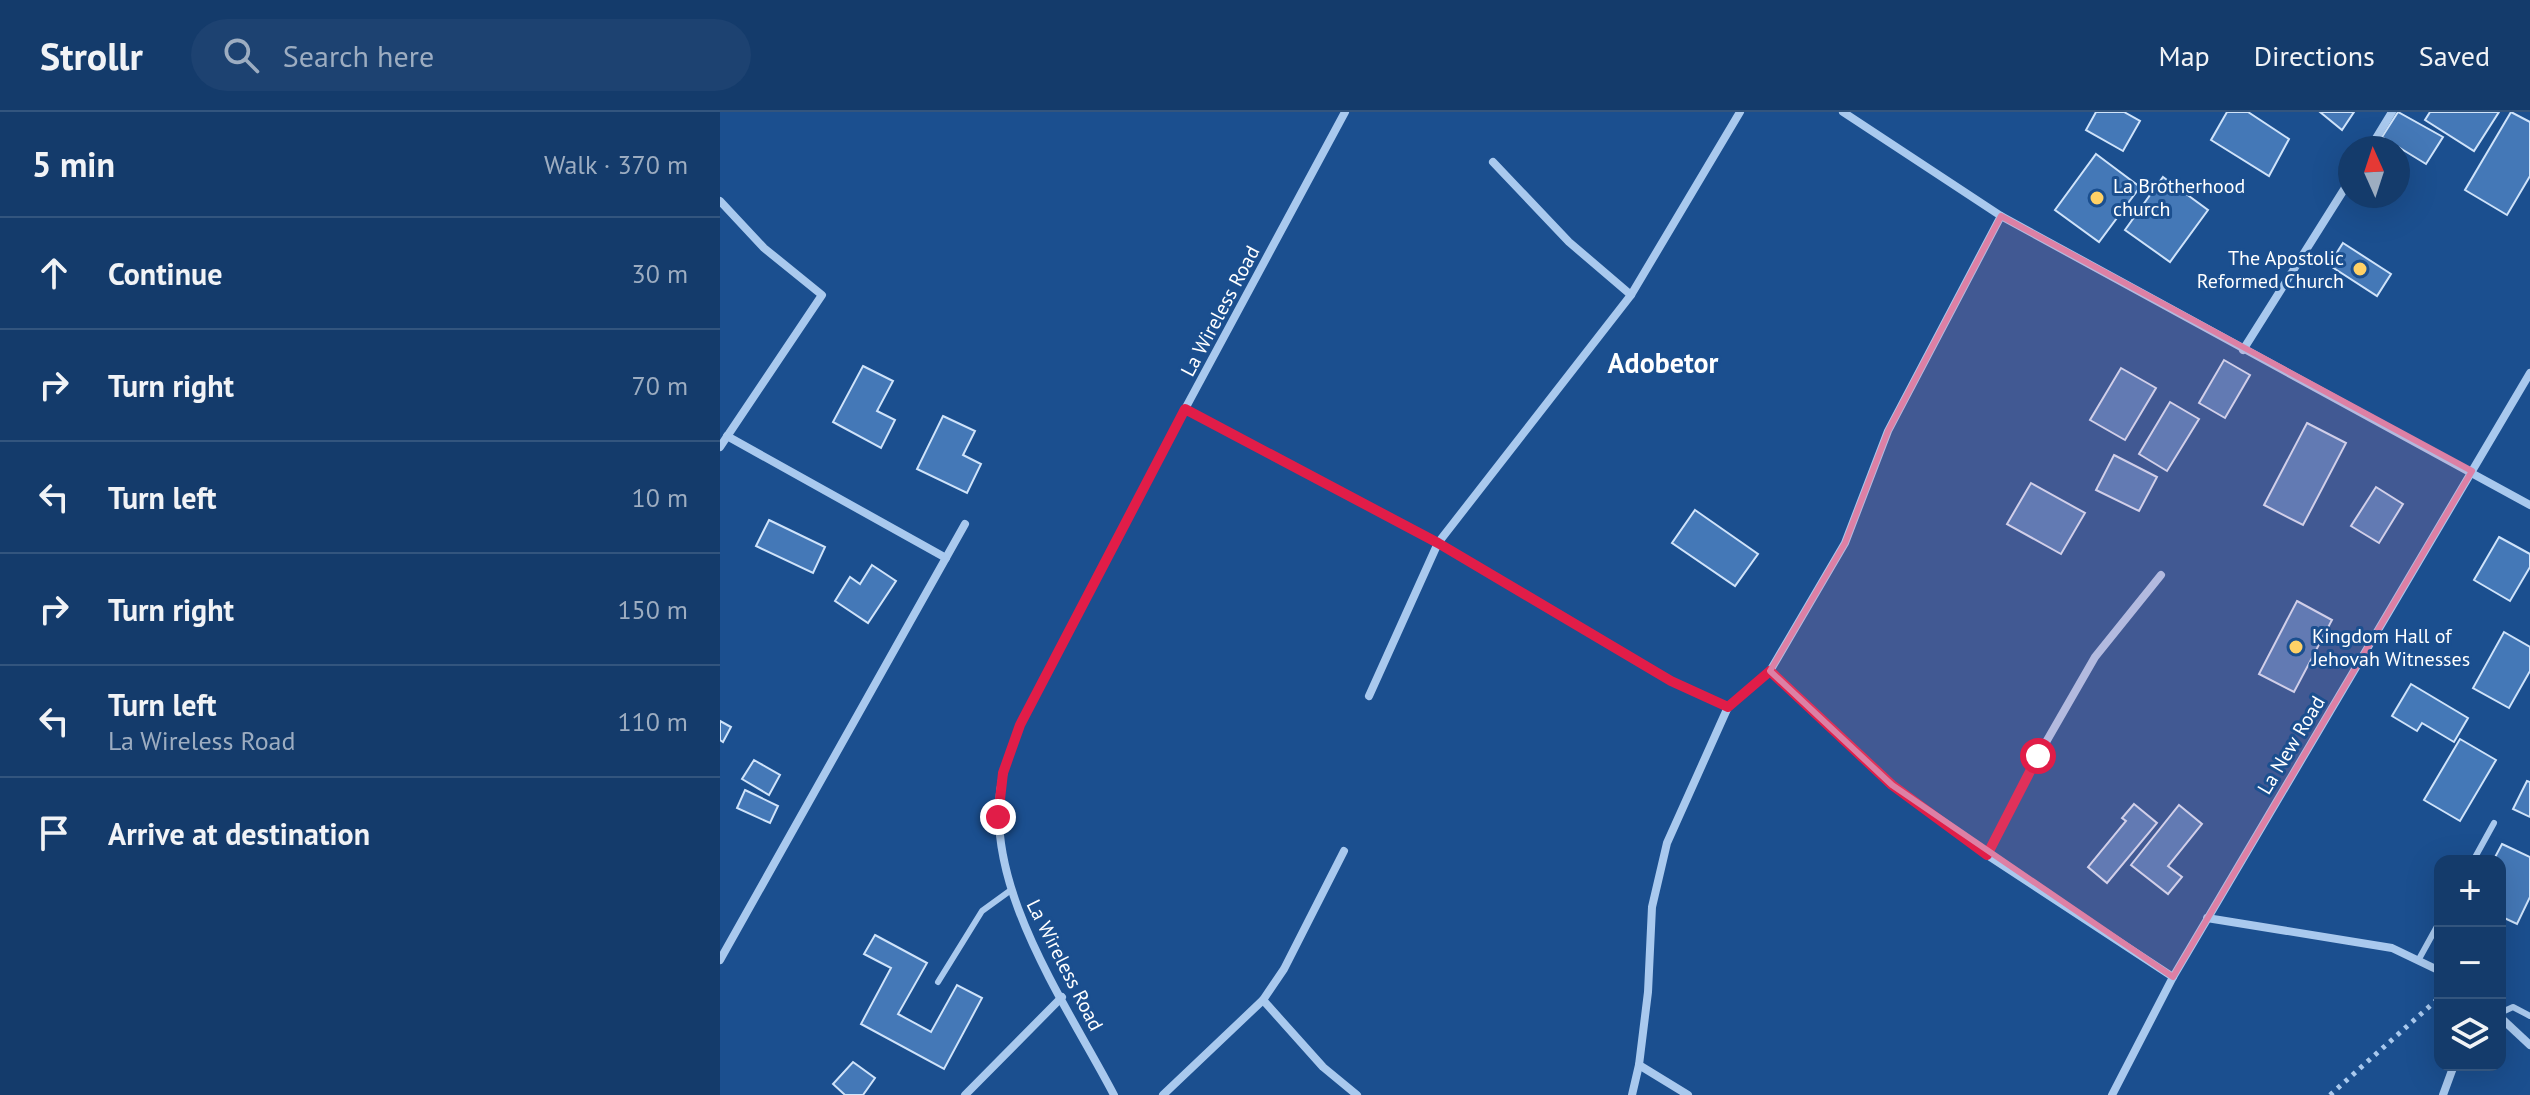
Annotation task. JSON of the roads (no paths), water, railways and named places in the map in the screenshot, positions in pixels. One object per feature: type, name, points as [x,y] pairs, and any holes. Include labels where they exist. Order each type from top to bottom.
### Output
[{"type":"street","name":"La Wireless Road","points":[[1114,1095],[1018,913],[1003,866],[998,817],[1003,773],[1020,725],[1345,112]]},
{"type":"street","points":[[1369,696],[1438,543],[1631,295],[1740,112]]},
{"type":"street","points":[[1843,112],[2001,216],[2530,505]]},
{"type":"street","points":[[2377,136],[2392,112]]},
{"type":"street","points":[[1493,162],[1569,242],[1631,295]]},
{"type":"street","points":[[2243,350],[2338,199]]},
{"type":"street","points":[[720,201],[764,248],[822,295],[720,447]]},
{"type":"street","points":[[1632,1095],[1639,1065],[1659,868],[1728,707],[1770,671],[1845,543],[1888,431],[2001,216]]},
{"type":"street","name":"La New Road","points":[[2112,1095],[2207,918],[2530,373]]},
{"type":"street","points":[[1185,409],[1438,543],[1671,681],[1728,707]]},
{"type":"street","points":[[727,436],[946,558]]},
{"type":"street","points":[[720,960],[965,524]]},
{"type":"street","points":[[1987,855],[2038,756],[2095,657],[2161,575]]},
{"type":"street","points":[[1770,671],[1892,785],[1987,855],[2173,977]]},
{"type":"street","points":[[1163,1095],[1263,1000],[1284,969],[1344,851]]},
{"type":"street","points":[[2207,918],[2392,948],[2434,968]]},
{"type":"street","points":[[965,1095],[1062,997]]},
{"type":"street","points":[[1263,1000],[1323,1067],[1357,1095]]},
{"type":"street","points":[[2506,1021],[2530,1045]]},
{"type":"street","points":[[1639,1065],[1688,1095]]},
{"type":"street","points":[[2443,1095],[2452,1071]]},
{"type":"lane","points":[[2476,855],[2494,823]]},
{"type":"lane","points":[[938,982],[982,911],[1011,890]]},
{"type":"lane","points":[[2419,959],[2437,927]]},
{"type":"lane","points":[[2506,1011],[2513,1007],[2530,1016]]},
{"type":"place","name":"La Brotherhood church","points":[[2097,198]]},
{"type":"place","name":"The Apostolic Reformed Church","points":[[2360,269]]},
{"type":"place","name":"Kingdom Hall of Jehovah Witnesses","points":[[2296,647]]},
{"type":"district","name":"Adobetor","points":[[1663,362]]}]
